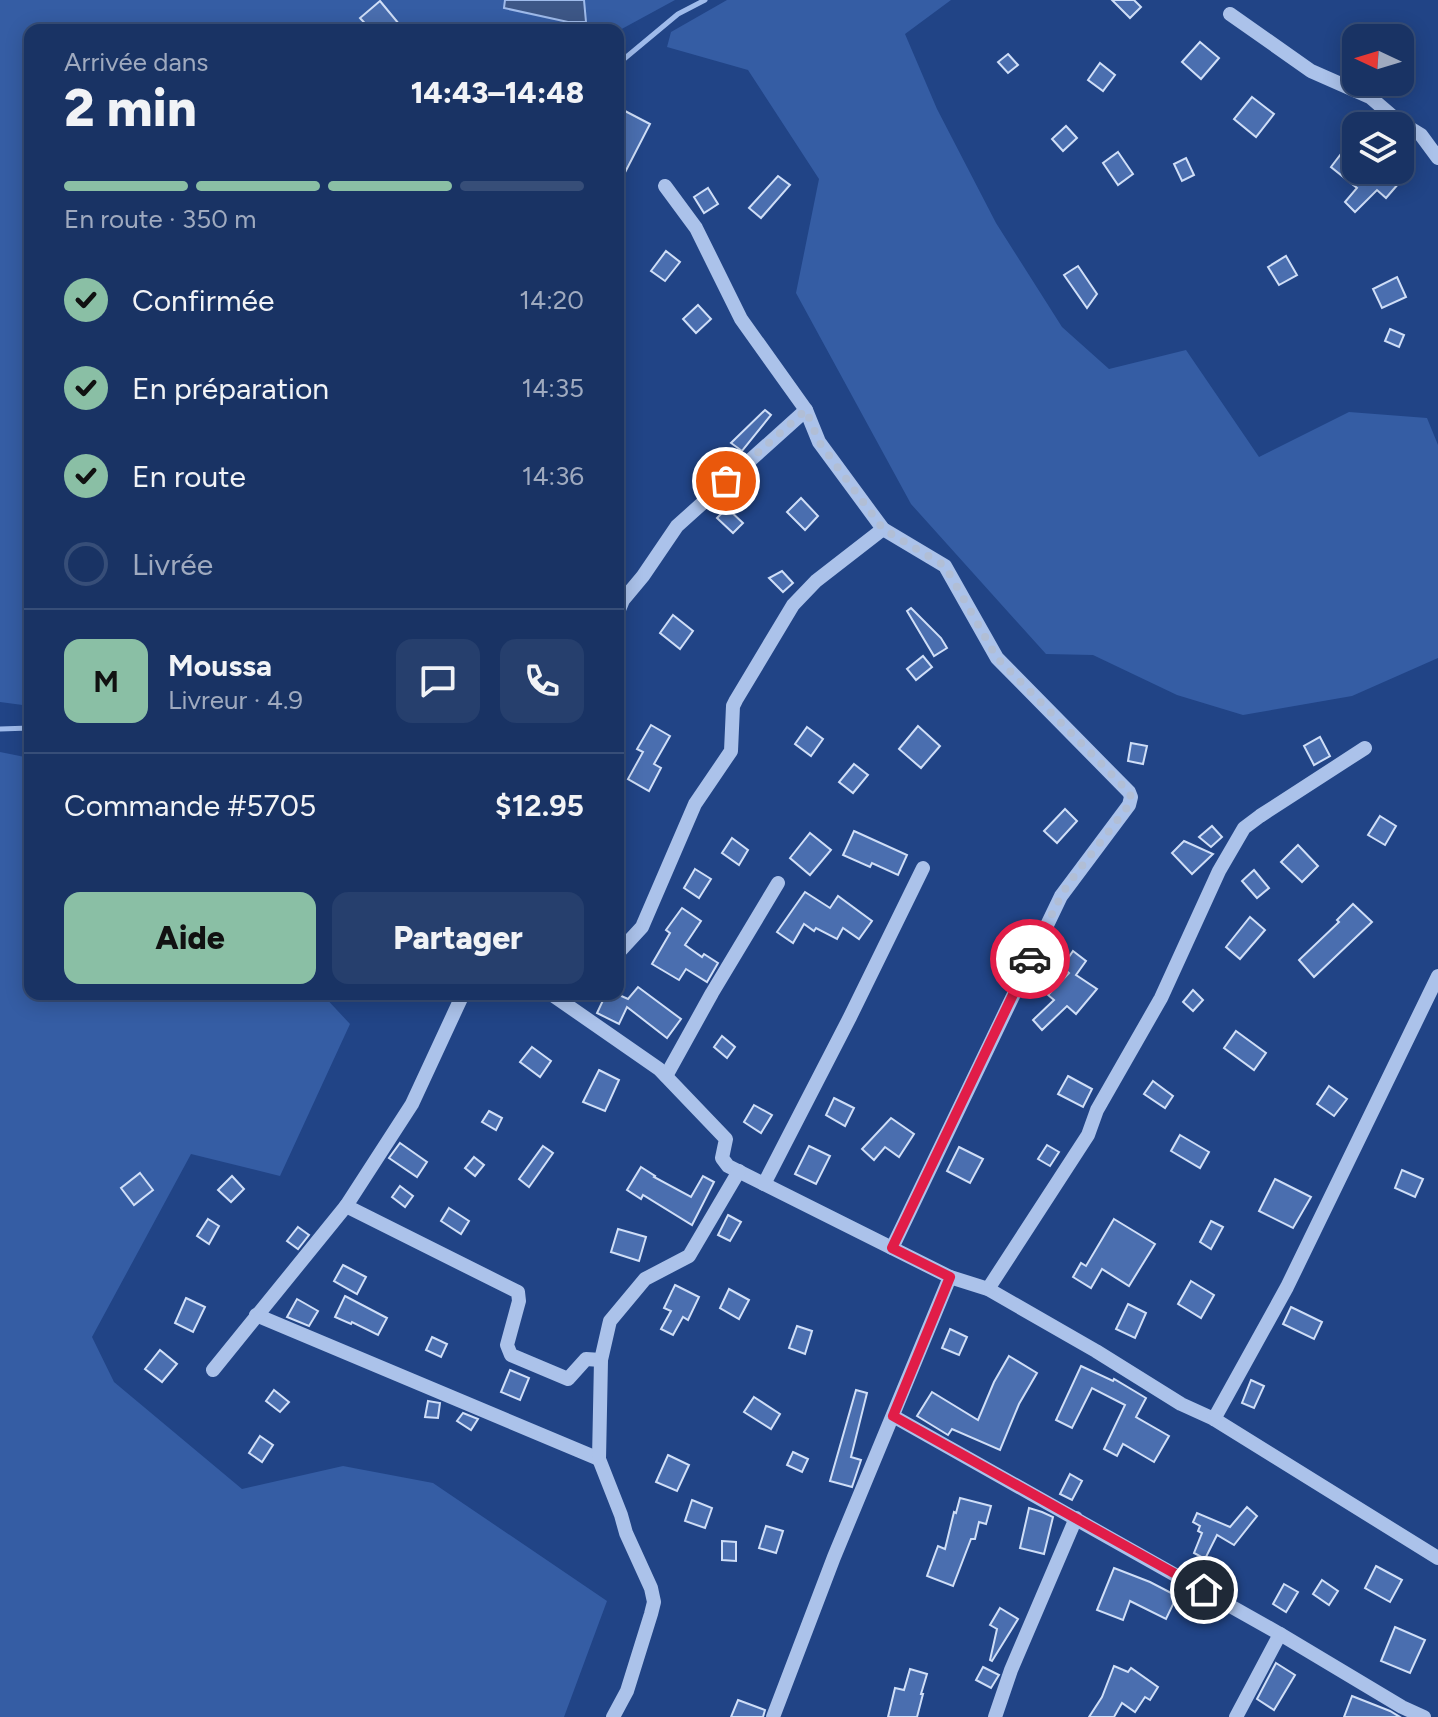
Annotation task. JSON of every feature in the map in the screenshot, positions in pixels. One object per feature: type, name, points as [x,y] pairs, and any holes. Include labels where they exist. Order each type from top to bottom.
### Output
[{"type":"street","points":[[1230,14],[1311,71],[1370,97],[1398,121],[1415,129],[1438,158]]},
{"type":"street","points":[[665,186],[696,228],[741,319],[806,410],[819,442],[883,529],[945,566],[997,658],[1131,797],[1129,805],[1061,896],[892,1248]]},
{"type":"street","points":[[624,599],[677,526],[806,410]]},
{"type":"street","points":[[624,946],[642,927],[695,804],[731,751],[733,706],[793,605],[816,581],[883,529]]},
{"type":"street","points":[[988,1289],[1088,1135],[1097,1110],[1161,998],[1219,871],[1244,828],[1365,748]]},
{"type":"street","points":[[764,1184],[923,868]]},
{"type":"street","points":[[666,1076],[778,883]]},
{"type":"street","points":[[1214,1419],[1287,1287],[1438,976]]},
{"type":"street","points":[[213,1370],[346,1206],[412,1104],[460,1000]]},
{"type":"street","points":[[573,1000],[659,1069],[726,1139],[722,1158],[728,1166],[950,1277],[988,1289],[1181,1404],[1214,1419],[1438,1558]]},
{"type":"street","points":[[613,1717],[627,1691],[654,1602],[599,1459],[601,1360],[610,1321],[645,1279],[689,1256],[739,1171]]},
{"type":"street","points":[[346,1206],[518,1292],[519,1301],[507,1345],[511,1355],[568,1379],[586,1359],[601,1360]]},
{"type":"street","points":[[773,1717],[834,1557],[950,1277]]},
{"type":"street","points":[[256,1315],[599,1459]]},
{"type":"street","points":[[893,1416],[1424,1717]]},
{"type":"street","points":[[995,1717],[1011,1670],[1076,1518]]},
{"type":"street","points":[[1236,1717],[1280,1634]]},
{"type":"shaded area","points":[[0,0],[675,0],[624,28],[624,24],[24,24],[24,705],[0,702]]},
{"type":"shaded area","points":[[505,0],[584,0],[586,22],[568,22],[504,8]]},
{"type":"shaded area","points":[[727,0],[951,0],[905,34],[937,109],[996,223],[1062,327],[1109,369],[1186,350],[1259,457],[1349,412],[1427,418],[1438,445],[1438,658],[1352,696],[1243,715],[1177,695],[1093,655],[1046,654],[911,504],[796,293],[819,179],[748,70],[667,47],[671,32]]},
{"type":"shaded area","points":[[0,752],[24,757],[24,1000],[328,1000],[350,1024],[280,1176],[191,1154],[92,1337],[114,1382],[242,1489],[343,1466],[433,1483],[607,1601],[564,1717],[0,1717]]},
{"type":"building","points":[[1112,0],[1134,0],[1141,7],[1130,18]]},
{"type":"building","points":[[380,1],[399,24],[366,24],[360,18]]},
{"type":"building","points":[[1200,42],[1219,58],[1201,79],[1182,62]]},
{"type":"building","points":[[1008,54],[1018,65],[1008,73],[998,62]]},
{"type":"building","points":[[1100,63],[1115,75],[1103,91],[1088,80]]},
{"type":"building","points":[[1252,97],[1274,114],[1256,137],[1234,119]]},
{"type":"building","points":[[624,113],[650,124],[624,174]]},
{"type":"building","points":[[1066,126],[1077,138],[1063,151],[1052,139]]},
{"type":"building","points":[[1118,152],[1133,174],[1118,185],[1103,163]]},
{"type":"building","points":[[1342,153],[1342,176],[1331,167]]},
{"type":"building","points":[[1186,158],[1194,175],[1182,181],[1174,164]]},
{"type":"building","points":[[778,176],[790,185],[761,218],[749,208]]},
{"type":"building","points":[[1352,184],[1398,184],[1386,198],[1377,190],[1355,212],[1345,202],[1357,188]]},
{"type":"building","points":[[708,188],[718,204],[704,213],[694,197]]},
{"type":"building","points":[[666,251],[680,262],[665,281],[651,271]]},
{"type":"building","points":[[1286,256],[1297,275],[1279,285],[1268,267]]},
{"type":"building","points":[[1078,266],[1097,294],[1087,308],[1064,275]]},
{"type":"building","points":[[1397,277],[1406,297],[1382,308],[1373,289]]},
{"type":"building","points":[[698,305],[711,319],[696,333],[683,319]]},
{"type":"building","points":[[1390,329],[1404,335],[1399,347],[1385,341]]},
{"type":"building","points":[[765,410],[771,415],[742,451],[731,443]]},
{"type":"building","points":[[801,498],[818,516],[805,530],[787,512]]},
{"type":"building","points":[[727,508],[743,523],[733,533],[717,518]]},
{"type":"building","points":[[782,571],[793,583],[783,592],[769,578]]},
{"type":"building","points":[[911,608],[947,648],[934,656],[907,611]]},
{"type":"building","points":[[673,615],[693,631],[680,649],[660,633]]},
{"type":"building","points":[[923,656],[932,667],[916,680],[907,669]]},
{"type":"building","points":[[651,725],[670,736],[654,764],[661,768],[649,791],[628,779],[643,752],[637,749]]},
{"type":"building","points":[[918,726],[940,746],[921,768],[899,749]]},
{"type":"building","points":[[807,727],[823,739],[811,756],[795,744]]},
{"type":"building","points":[[1320,737],[1330,756],[1314,765],[1304,746]]},
{"type":"building","points":[[1131,743],[1147,746],[1143,764],[1128,761]]},
{"type":"building","points":[[854,764],[868,775],[853,793],[839,782]]},
{"type":"building","points":[[1065,809],[1077,821],[1057,843],[1044,831]]},
{"type":"building","points":[[1380,816],[1396,826],[1385,845],[1368,835]]},
{"type":"building","points":[[1212,826],[1222,837],[1211,847],[1199,837]]},
{"type":"building","points":[[854,831],[907,855],[898,875],[843,855]]},
{"type":"building","points":[[810,833],[831,850],[810,875],[790,858]]},
{"type":"building","points":[[732,838],[748,850],[739,865],[722,853]]},
{"type":"building","points":[[1184,841],[1213,854],[1192,874],[1172,853]]},
{"type":"building","points":[[1298,845],[1318,866],[1302,882],[1281,862]]},
{"type":"building","points":[[695,869],[711,879],[699,898],[684,888]]},
{"type":"building","points":[[1254,870],[1269,888],[1257,898],[1242,881]]},
{"type":"building","points":[[805,892],[830,908],[838,896],[872,921],[859,939],[843,928],[837,939],[804,924],[793,943],[777,932]]},
{"type":"building","points":[[1353,904],[1372,922],[1314,977],[1299,960],[1339,922],[1337,920]]},
{"type":"building","points":[[682,908],[701,921],[685,945],[718,963],[707,982],[686,969],[679,980],[652,964],[670,933],[666,930]]},
{"type":"building","points":[[1250,917],[1265,930],[1240,959],[1226,947]]},
{"type":"building","points":[[1073,951],[1086,961],[1076,975],[1097,989],[1076,1014],[1067,1006],[1042,1030],[1033,1020],[1054,1000],[1048,995],[1069,973],[1062,967]]},
{"type":"building","points":[[638,987],[681,1019],[667,1038],[627,1007],[619,1024],[597,1013],[603,1000],[628,999]]},
{"type":"building","points":[[1193,990],[1203,1000],[1193,1011],[1183,1002]]},
{"type":"building","points":[[1236,1031],[1266,1053],[1254,1070],[1224,1048]]},
{"type":"building","points":[[722,1036],[735,1047],[727,1058],[714,1047]]},
{"type":"building","points":[[532,1047],[551,1061],[540,1077],[520,1062]]},
{"type":"building","points":[[599,1070],[619,1080],[605,1111],[583,1102]]},
{"type":"building","points":[[1068,1076],[1092,1089],[1083,1107],[1058,1094]]},
{"type":"building","points":[[1153,1081],[1173,1096],[1165,1108],[1144,1094]]},
{"type":"building","points":[[1329,1086],[1347,1099],[1334,1116],[1317,1104]]},
{"type":"building","points":[[834,1098],[854,1108],[845,1126],[826,1115]]},
{"type":"building","points":[[754,1105],[772,1115],[761,1133],[744,1122]]},
{"type":"building","points":[[489,1111],[502,1118],[496,1130],[482,1122]]},
{"type":"building","points":[[891,1118],[914,1134],[899,1157],[885,1147],[874,1160],[862,1149]]},
{"type":"building","points":[[1180,1135],[1209,1152],[1200,1168],[1171,1151]]},
{"type":"building","points":[[400,1143],[427,1162],[417,1177],[389,1158]]},
{"type":"building","points":[[1047,1145],[1059,1152],[1050,1166],[1038,1159]]},
{"type":"building","points":[[543,1146],[553,1153],[529,1187],[519,1179]]},
{"type":"building","points":[[809,1146],[830,1156],[816,1184],[795,1174]]},
{"type":"building","points":[[959,1147],[983,1159],[970,1183],[947,1171]]},
{"type":"building","points":[[474,1157],[484,1165],[475,1176],[465,1168]]},
{"type":"building","points":[[641,1167],[691,1197],[703,1176],[714,1182],[692,1225],[643,1195],[641,1199],[627,1190]]},
{"type":"building","points":[[1402,1170],[1423,1179],[1415,1197],[1395,1188]]},
{"type":"building","points":[[140,1173],[153,1190],[134,1205],[121,1188]]},
{"type":"building","points":[[232,1176],[244,1189],[231,1202],[218,1190]]},
{"type":"building","points":[[1275,1179],[1311,1197],[1293,1228],[1259,1211]]},
{"type":"building","points":[[400,1186],[413,1196],[405,1207],[392,1197]]},
{"type":"building","points":[[449,1208],[469,1221],[461,1234],[441,1221]]},
{"type":"building","points":[[728,1215],[741,1222],[730,1241],[718,1235]]},
{"type":"building","points":[[208,1219],[219,1226],[209,1244],[197,1236]]},
{"type":"building","points":[[1114,1219],[1155,1244],[1129,1286],[1102,1269],[1091,1288],[1073,1277],[1081,1263],[1086,1266]]},
{"type":"building","points":[[1211,1221],[1223,1227],[1211,1249],[1200,1242]]},
{"type":"building","points":[[298,1227],[309,1235],[298,1249],[287,1241]]},
{"type":"building","points":[[618,1229],[646,1237],[639,1261],[611,1252]]},
{"type":"building","points":[[343,1265],[366,1277],[357,1294],[334,1281]]},
{"type":"building","points":[[1191,1281],[1214,1295],[1201,1318],[1178,1304]]},
{"type":"building","points":[[675,1285],[699,1297],[688,1320],[683,1317],[673,1335],[661,1329],[671,1311],[664,1308]]},
{"type":"building","points":[[729,1289],[749,1300],[739,1319],[720,1308]]},
{"type":"building","points":[[345,1296],[387,1318],[378,1335],[335,1317]]},
{"type":"building","points":[[186,1298],[205,1307],[193,1332],[175,1323]]},
{"type":"building","points":[[297,1299],[318,1311],[309,1326],[287,1317]]},
{"type":"building","points":[[1128,1304],[1146,1313],[1135,1338],[1116,1329]]},
{"type":"building","points":[[1291,1307],[1322,1322],[1314,1339],[1283,1324]]},
{"type":"building","points":[[797,1326],[812,1331],[805,1354],[789,1348]]},
{"type":"building","points":[[950,1329],[967,1337],[959,1355],[942,1348]]},
{"type":"building","points":[[432,1337],[447,1344],[441,1357],[426,1350]]},
{"type":"building","points":[[160,1350],[177,1364],[162,1382],[145,1369]]},
{"type":"building","points":[[1009,1356],[1037,1373],[1019,1404],[1000,1450],[952,1429],[948,1435],[917,1416],[932,1392],[978,1420]]},
{"type":"building","points":[[1081,1366],[1114,1379],[1146,1398],[1136,1417],[1169,1436],[1154,1462],[1123,1444],[1117,1456],[1104,1449],[1125,1405],[1092,1388],[1072,1428],[1056,1420]]},
{"type":"building","points":[[510,1370],[529,1378],[520,1400],[501,1392]]},
{"type":"building","points":[[1251,1380],[1264,1386],[1254,1408],[1242,1403]]},
{"type":"building","points":[[274,1390],[289,1402],[280,1412],[266,1401]]},
{"type":"building","points":[[856,1390],[867,1393],[851,1457],[861,1460],[852,1487],[830,1481]]},
{"type":"building","points":[[754,1397],[780,1414],[771,1429],[744,1412]]},
{"type":"building","points":[[428,1401],[440,1403],[438,1418],[425,1417]]},
{"type":"building","points":[[463,1413],[478,1419],[471,1430],[457,1421]]},
{"type":"building","points":[[260,1436],[273,1445],[262,1462],[249,1453]]},
{"type":"building","points":[[793,1452],[808,1459],[802,1472],[787,1465]]},
{"type":"building","points":[[668,1455],[689,1465],[677,1491],[656,1482]]},
{"type":"building","points":[[1070,1474],[1082,1481],[1072,1500],[1060,1494]]},
{"type":"building","points":[[960,1498],[991,1506],[986,1524],[979,1522],[975,1539],[971,1539],[953,1586],[927,1576],[938,1546],[945,1549]]},
{"type":"building","points":[[692,1500],[712,1508],[705,1528],[685,1521]]},
{"type":"building","points":[[1247,1507],[1257,1516],[1234,1545],[1217,1535],[1205,1559],[1194,1553],[1202,1533],[1198,1531],[1200,1526],[1193,1522],[1197,1513],[1230,1527]]},
{"type":"building","points":[[1029,1508],[1053,1517],[1044,1554],[1020,1548]]},
{"type":"building","points":[[766,1526],[783,1531],[776,1553],[759,1548]]},
{"type":"building","points":[[722,1541],[736,1542],[736,1561],[722,1560]]},
{"type":"building","points":[[1376,1566],[1402,1580],[1390,1602],[1365,1588]]},
{"type":"building","points":[[1114,1568],[1177,1596],[1166,1619],[1130,1601],[1123,1620],[1097,1610]]},
{"type":"building","points":[[1322,1580],[1338,1591],[1329,1605],[1313,1594]]},
{"type":"building","points":[[1284,1584],[1298,1592],[1286,1612],[1273,1604]]},
{"type":"building","points":[[1000,1608],[1018,1619],[992,1661],[997,1629],[990,1625]]},
{"type":"building","points":[[1395,1627],[1425,1640],[1410,1673],[1381,1661]]},
{"type":"building","points":[[1276,1663],[1295,1675],[1274,1710],[1257,1699]]},
{"type":"building","points":[[1114,1666],[1128,1672],[1131,1668],[1158,1687],[1150,1700],[1145,1697],[1135,1712],[1122,1703],[1114,1717],[1089,1717],[1102,1697]]},
{"type":"building","points":[[983,1667],[999,1675],[991,1688],[976,1680]]},
{"type":"building","points":[[910,1669],[927,1674],[917,1717],[888,1717],[895,1688],[904,1690]]},
{"type":"building","points":[[1352,1696],[1390,1711],[1400,1717],[1344,1717]]},
{"type":"building","points":[[738,1700],[765,1710],[763,1717],[731,1717]]},
{"type":"waterway","points":[[624,59],[678,14],[705,0]]},
{"type":"waterway","points":[[0,729],[24,728]]},
{"type":"way so far","points":[[726,481],[806,410],[819,442],[883,529],[945,566],[997,658],[1129,792],[1129,805],[1069,883],[1030,959]]},
{"type":"route","points":[[1030,959],[892,1248],[950,1277],[893,1416],[1204,1590]]}]
